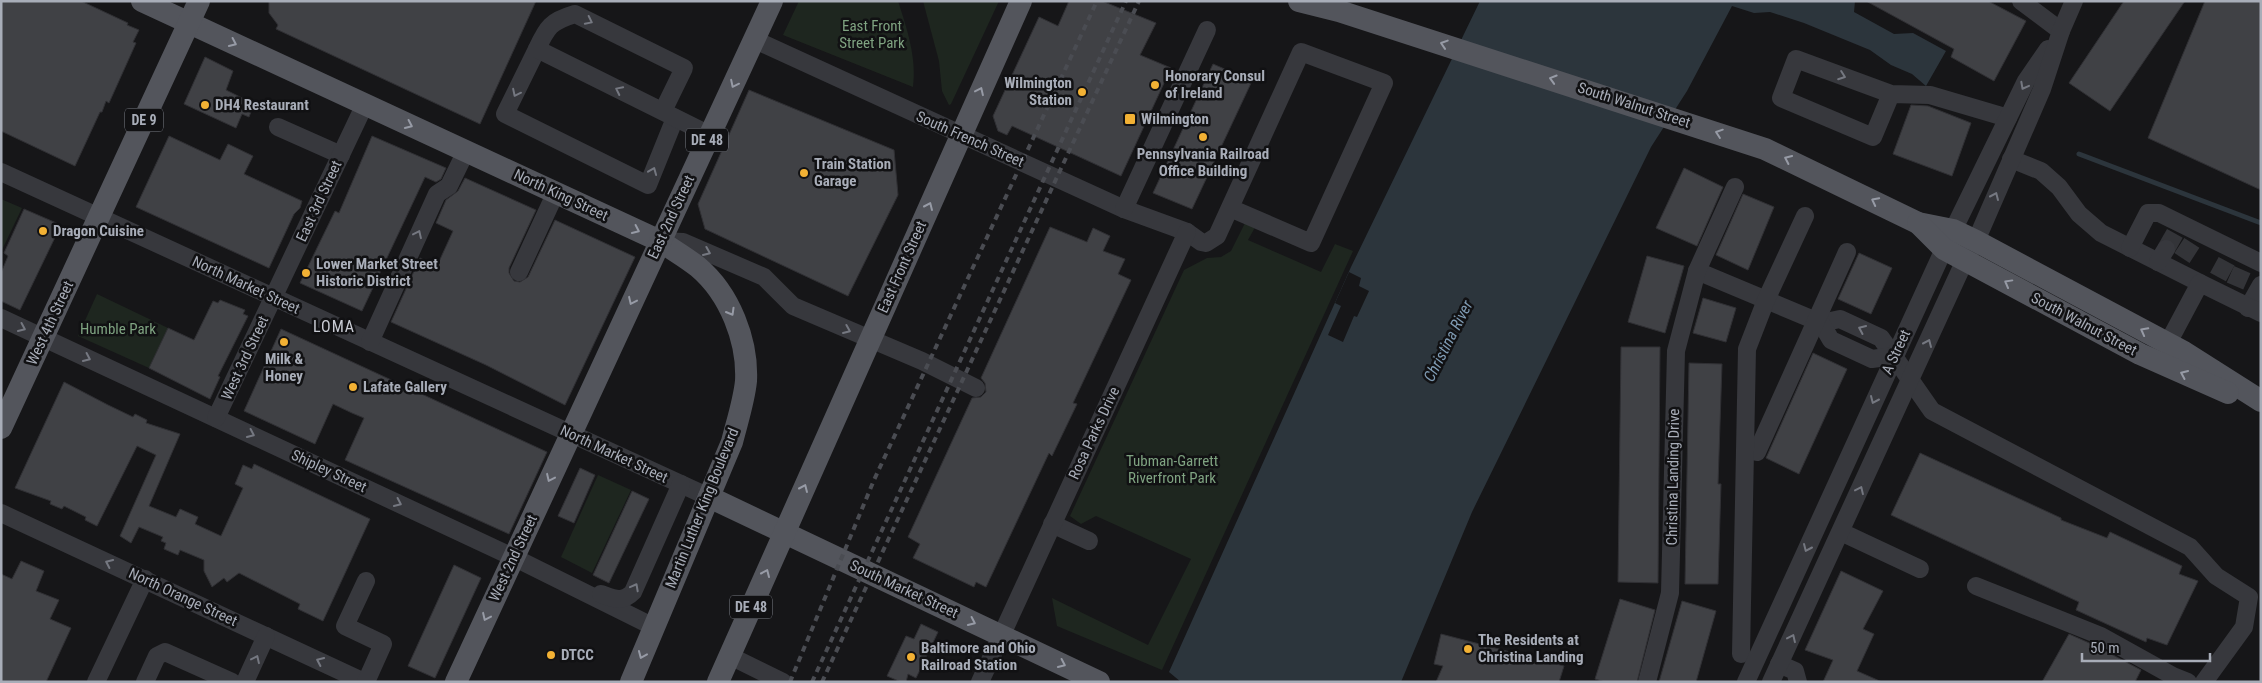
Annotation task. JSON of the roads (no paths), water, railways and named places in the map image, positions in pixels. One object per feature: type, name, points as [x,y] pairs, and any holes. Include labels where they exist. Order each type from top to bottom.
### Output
[{"type":"main road","name":"North King Street","points":[[142,1],[660,241]]},
{"type":"main road","name":"DE 9","points":[[99,217],[199,1]]},
{"type":"main road","name":"East 2nd Street","points":[[571,434],[772,1]]},
{"type":"main road","name":"East Front Street","points":[[784,533],[1021,1]]},
{"type":"main road","name":"South Walnut Street","points":[[1299,1],[1339,11],[1765,148],[1918,223],[1948,240],[2168,343],[2261,401]]},
{"type":"main road","name":"South Walnut Street","points":[[1317,1],[1339,11]]},
{"type":"main road","name":"West 4th Street","points":[[1,428],[99,217]]},
{"type":"main road","name":"Martin Luther King Boulevard","points":[[631,682],[732,442],[746,382],[744,351],[736,321],[720,294],[699,268],[660,241]]},
{"type":"main road","name":"South Walnut Street","points":[[1970,250],[2140,354],[2261,407]]},
{"type":"main road","name":"West 2nd Street","points":[[456,682],[571,434]]},
{"type":"main road","name":"South Market Street","points":[[709,497],[1099,682]]},
{"type":"main road","name":"DE 48","points":[[718,682],[784,533]]},
{"type":"street","points":[[2020,1],[2061,31]]},
{"type":"street","name":"A Street","points":[[1771,682],[2011,159],[2042,89],[2061,31],[2074,1]]},
{"type":"street","points":[[575,14],[684,68],[648,185],[505,114],[537,49],[547,27],[559,19],[575,14]]},
{"type":"street","points":[[1124,209],[1207,30]]},
{"type":"street","name":"A Street","points":[[1746,682],[1948,240],[2026,81],[2061,31]]},
{"type":"street","name":"South French Street","points":[[755,40],[1124,209],[1187,232],[1201,242],[1212,241],[1217,236],[1230,208]]},
{"type":"street","points":[[537,49],[710,135]]},
{"type":"street","points":[[1302,52],[1384,83],[1312,243],[1230,208],[1302,52]]},
{"type":"street","points":[[1891,94],[1873,136],[1781,98],[1796,59],[1891,94],[1930,94],[2008,118]]},
{"type":"street","name":"East 3rd Street","points":[[273,298],[365,104]]},
{"type":"street","points":[[278,127],[341,155]]},
{"type":"street","points":[[370,342],[437,194],[449,186],[466,151]]},
{"type":"street","points":[[2011,159],[2041,171],[2059,187],[2080,214],[2101,234],[2130,248],[2162,256],[2210,283],[2232,292],[2254,310],[2261,285]]},
{"type":"street","name":"North Market Street","points":[[1,172],[709,497]]},
{"type":"street","name":"Christina Landing Drive","points":[[1647,682],[1670,593],[1675,361],[1679,336],[1697,271],[1735,186]]},
{"type":"street","points":[[520,272],[556,192]]},
{"type":"street","points":[[2130,248],[2148,213],[2159,212],[2198,234],[2244,256]]},
{"type":"street","points":[[1741,654],[1747,349],[1766,300],[1806,216]]},
{"type":"street","name":"Rosa Parks Drive","points":[[980,682],[1187,232]]},
{"type":"street","name":"North King Street","points":[[660,241],[683,242],[764,277],[793,306],[922,361],[976,388]]},
{"type":"street","points":[[1757,452],[1818,322],[1847,252]]},
{"type":"street","points":[[1697,271],[1818,322],[1840,319],[1880,338],[1932,410],[2190,547],[2216,576],[2249,598],[2244,627],[2204,682]]},
{"type":"street","points":[[2168,343],[2210,283]]},
{"type":"street","name":"West 3rd Street","points":[[216,418],[273,298]]},
{"type":"street","name":"Shipley Street","points":[[1,318],[514,557],[654,627]]},
{"type":"street","points":[[560,581],[620,600],[627,598],[633,592],[682,484]]},
{"type":"street","name":"North Orange Street","points":[[1,513],[365,682]]},
{"type":"street","points":[[1052,524],[1089,541]]},
{"type":"street","points":[[1841,532],[1920,569]]},
{"type":"street","points":[[96,682],[145,580]]},
{"type":"street","points":[[365,682],[383,644],[345,626],[366,581]]},
{"type":"street","points":[[1976,586],[2101,636],[2173,676],[2188,682]]},
{"type":"street","points":[[245,682],[266,636]]},
{"type":"street","points":[[145,682],[157,656],[165,652],[232,682]]},
{"type":"street","points":[[730,656],[783,682]]},
{"type":"street","points":[[1779,664],[1795,671],[1798,682]]},
{"type":"water","name":"Christina River","points":[[1480,1],[1855,1],[1854,12],[1894,34],[1913,33],[1946,51],[1926,86],[1912,74],[1891,65],[1870,50],[1804,23],[1770,12],[1754,13],[1732,6],[1687,91],[1651,147],[1472,512],[1401,682],[1181,682],[1169,672],[1351,267]]},
{"type":"waterway","points":[[2079,154],[2261,223]]},
{"type":"tunnel","points":[[2166,249],[2179,226]]},
{"type":"tunnel","points":[[2182,258],[2197,235]]},
{"type":"tunnel","points":[[2218,277],[2231,253]]},
{"type":"tunnel","points":[[2235,286],[2246,261]]},
{"type":"railway","points":[[790,682],[874,480],[1097,1]]},
{"type":"railway","points":[[812,682],[1126,1]]},
{"type":"railway","points":[[822,682],[1139,1]]},
{"type":"place","name":"Honorary Consul of Ireland","points":[[1155,85]]},
{"type":"place","name":"Wilmington Station","points":[[1082,92]]},
{"type":"place","name":"DH4 Restaurant","points":[[205,105]]},
{"type":"place","name":"Wilmington","points":[[1130,119]]},
{"type":"place","name":"Pennsylvania Railroad Office Building","points":[[1203,137]]},
{"type":"place","name":"Train Station Garage","points":[[804,173]]},
{"type":"place","name":"Dragon Cuisine","points":[[43,231]]},
{"type":"place","name":"Lower Market Street Historic District","points":[[306,273]]},
{"type":"place","name":"Milk & Honey","points":[[284,342]]},
{"type":"place","name":"Lafate Gallery","points":[[353,387]]},
{"type":"place","name":"The Residents at Christina Landing","points":[[1468,649]]},
{"type":"place","name":"DTCC","points":[[551,655]]},
{"type":"place","name":"Baltimore and Ohio Railroad Station","points":[[911,657]]},
{"type":"district","name":"LOMA","points":[[334,326]]},
{"type":"park label","name":"East Front Street Park","points":[[872,34]]},
{"type":"park label","name":"Humble Park","points":[[118,329]]},
{"type":"park label","name":"Tubman-Garrett Riverfront Park","points":[[1172,470]]}]
